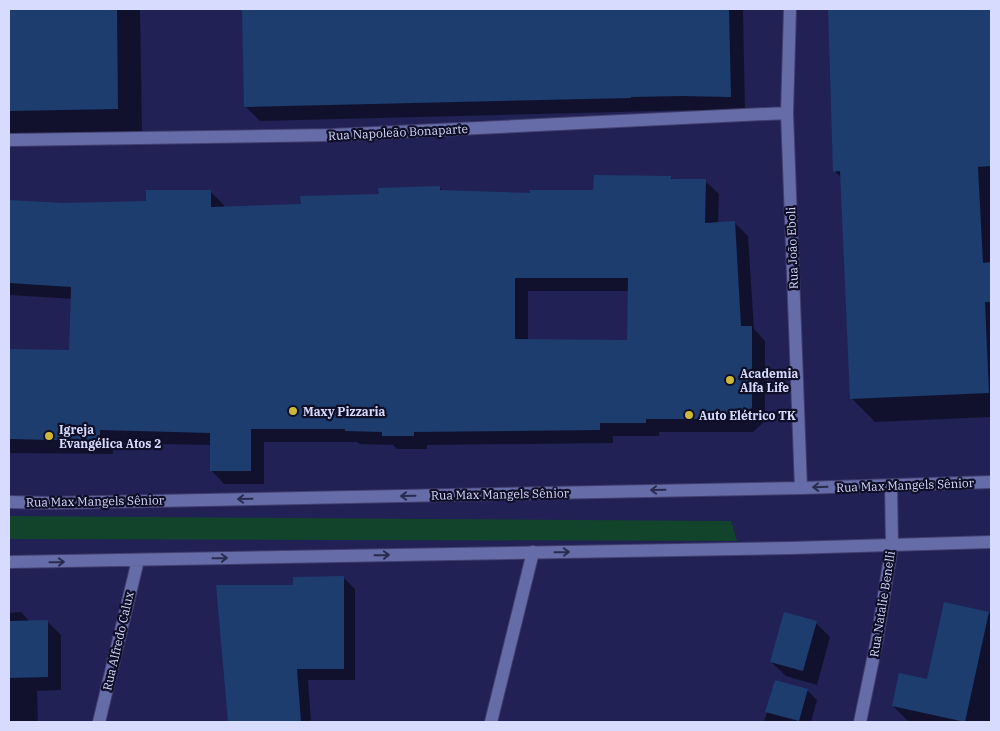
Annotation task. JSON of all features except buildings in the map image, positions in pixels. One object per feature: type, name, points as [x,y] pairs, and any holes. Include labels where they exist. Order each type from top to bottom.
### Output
[{"type":"street","name":"Rua João Eboli","points":[[790,9],[787,113],[801,488]]},
{"type":"street","name":"Rua Napoleão Bonaparte","points":[[9,140],[332,135],[787,113]]},
{"type":"street","name":"Rua Max Mangels Sênior","points":[[9,502],[51,503],[801,488],[991,482]]},
{"type":"street","name":"Rua Natalie Benelli","points":[[860,722],[877,640],[892,545],[891,485]]},
{"type":"street","points":[[9,562],[991,542]]},
{"type":"street","points":[[491,722],[533,552]]},
{"type":"street","name":"Rua Alfredo Calux","points":[[99,722],[138,560]]},
{"type":"green space","points":[[9,516],[731,521],[737,541],[9,539]]},
{"type":"place","name":"Academia Alfa Life","points":[[730,380]]},
{"type":"place","name":"Maxy Pizzaria","points":[[293,411]]},
{"type":"place","name":"Auto Elétrico TK","points":[[689,415]]},
{"type":"place","name":"Igreja Evangélica Atos 2","points":[[49,436]]}]
